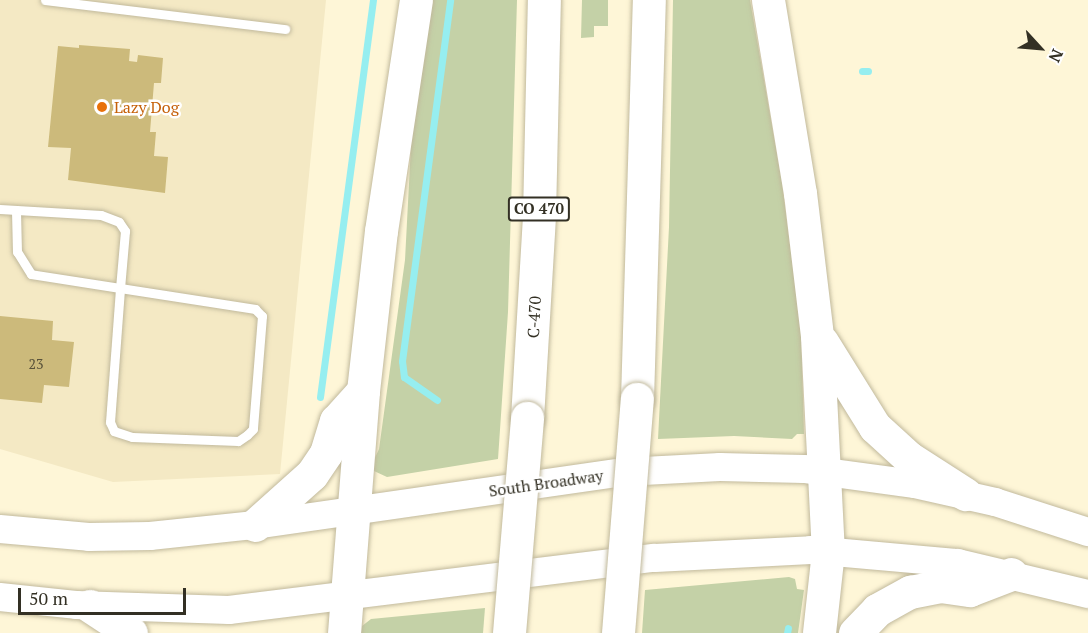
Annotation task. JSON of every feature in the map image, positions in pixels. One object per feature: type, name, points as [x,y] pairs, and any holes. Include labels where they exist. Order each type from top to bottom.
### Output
[{"type":"highway","points":[[344,633],[351,511],[381,231],[416,0]]},
{"type":"highway","name":"C-470","points":[[508,633],[539,227],[544,0]]},
{"type":"highway","points":[[618,633],[637,399],[649,0]]},
{"type":"highway","points":[[768,0],[800,193],[817,336],[828,551],[819,633]]},
{"type":"highway","points":[[817,336],[875,427],[909,458],[965,494]]},
{"type":"highway","points":[[255,525],[312,474],[326,453],[336,421],[363,390]]},
{"type":"highway","points":[[855,633],[877,610],[910,592],[940,586],[970,590],[1011,574]]},
{"type":"highway","points":[[90,606],[130,633]]},
{"type":"main road","name":"South Broadway","points":[[0,529],[112,538],[255,525],[642,470],[720,467],[824,471],[965,494],[1088,532]]},
{"type":"main road","points":[[0,597],[90,606],[229,610],[345,594],[655,558],[828,551],[939,560],[1011,574],[1088,594]]},
{"type":"lane","points":[[45,0],[285,29]]},
{"type":"lane","points":[[0,209],[101,215],[119,222],[125,231],[120,288],[110,423],[114,431],[132,437],[238,441],[253,429],[261,316],[255,309],[120,288],[31,274],[17,252],[16,210]]},
{"type":"shaded area","points":[[0,0],[326,0],[280,474],[113,482],[0,449]]},
{"type":"green space","points":[[432,0],[517,0],[508,312],[498,459],[387,477],[374,471],[374,460],[379,449],[405,260],[412,126]]},
{"type":"green space","points":[[582,0],[608,0],[608,26],[594,26],[594,37],[581,38]]},
{"type":"green space","points":[[673,0],[750,0],[782,183],[801,330],[804,434],[797,434],[792,439],[734,436],[658,439],[669,227]]},
{"type":"green space","points":[[789,577],[795,579],[797,589],[804,590],[798,633],[642,633],[645,590]]},
{"type":"green space","points":[[485,608],[483,633],[361,633],[362,626],[371,619]]},
{"type":"building","name":"Lazy Dog","points":[[79,45],[130,49],[129,61],[137,62],[138,55],[163,58],[161,83],[154,83],[150,132],[156,132],[154,156],[168,157],[165,193],[68,180],[71,148],[48,147],[58,46],[79,48]]},
{"type":"building","points":[[0,316],[53,321],[52,340],[74,342],[69,387],[44,385],[42,403],[0,399]]},
{"type":"waterway","points":[[320,397],[373,0]]},
{"type":"waterway","points":[[437,400],[404,377],[402,361],[450,0]]},
{"type":"waterway","points":[[862,71],[868,71]]},
{"type":"waterway","points":[[787,633],[788,628]]},
{"type":"place","name":"Lazy Dog","points":[[102,107]]}]
